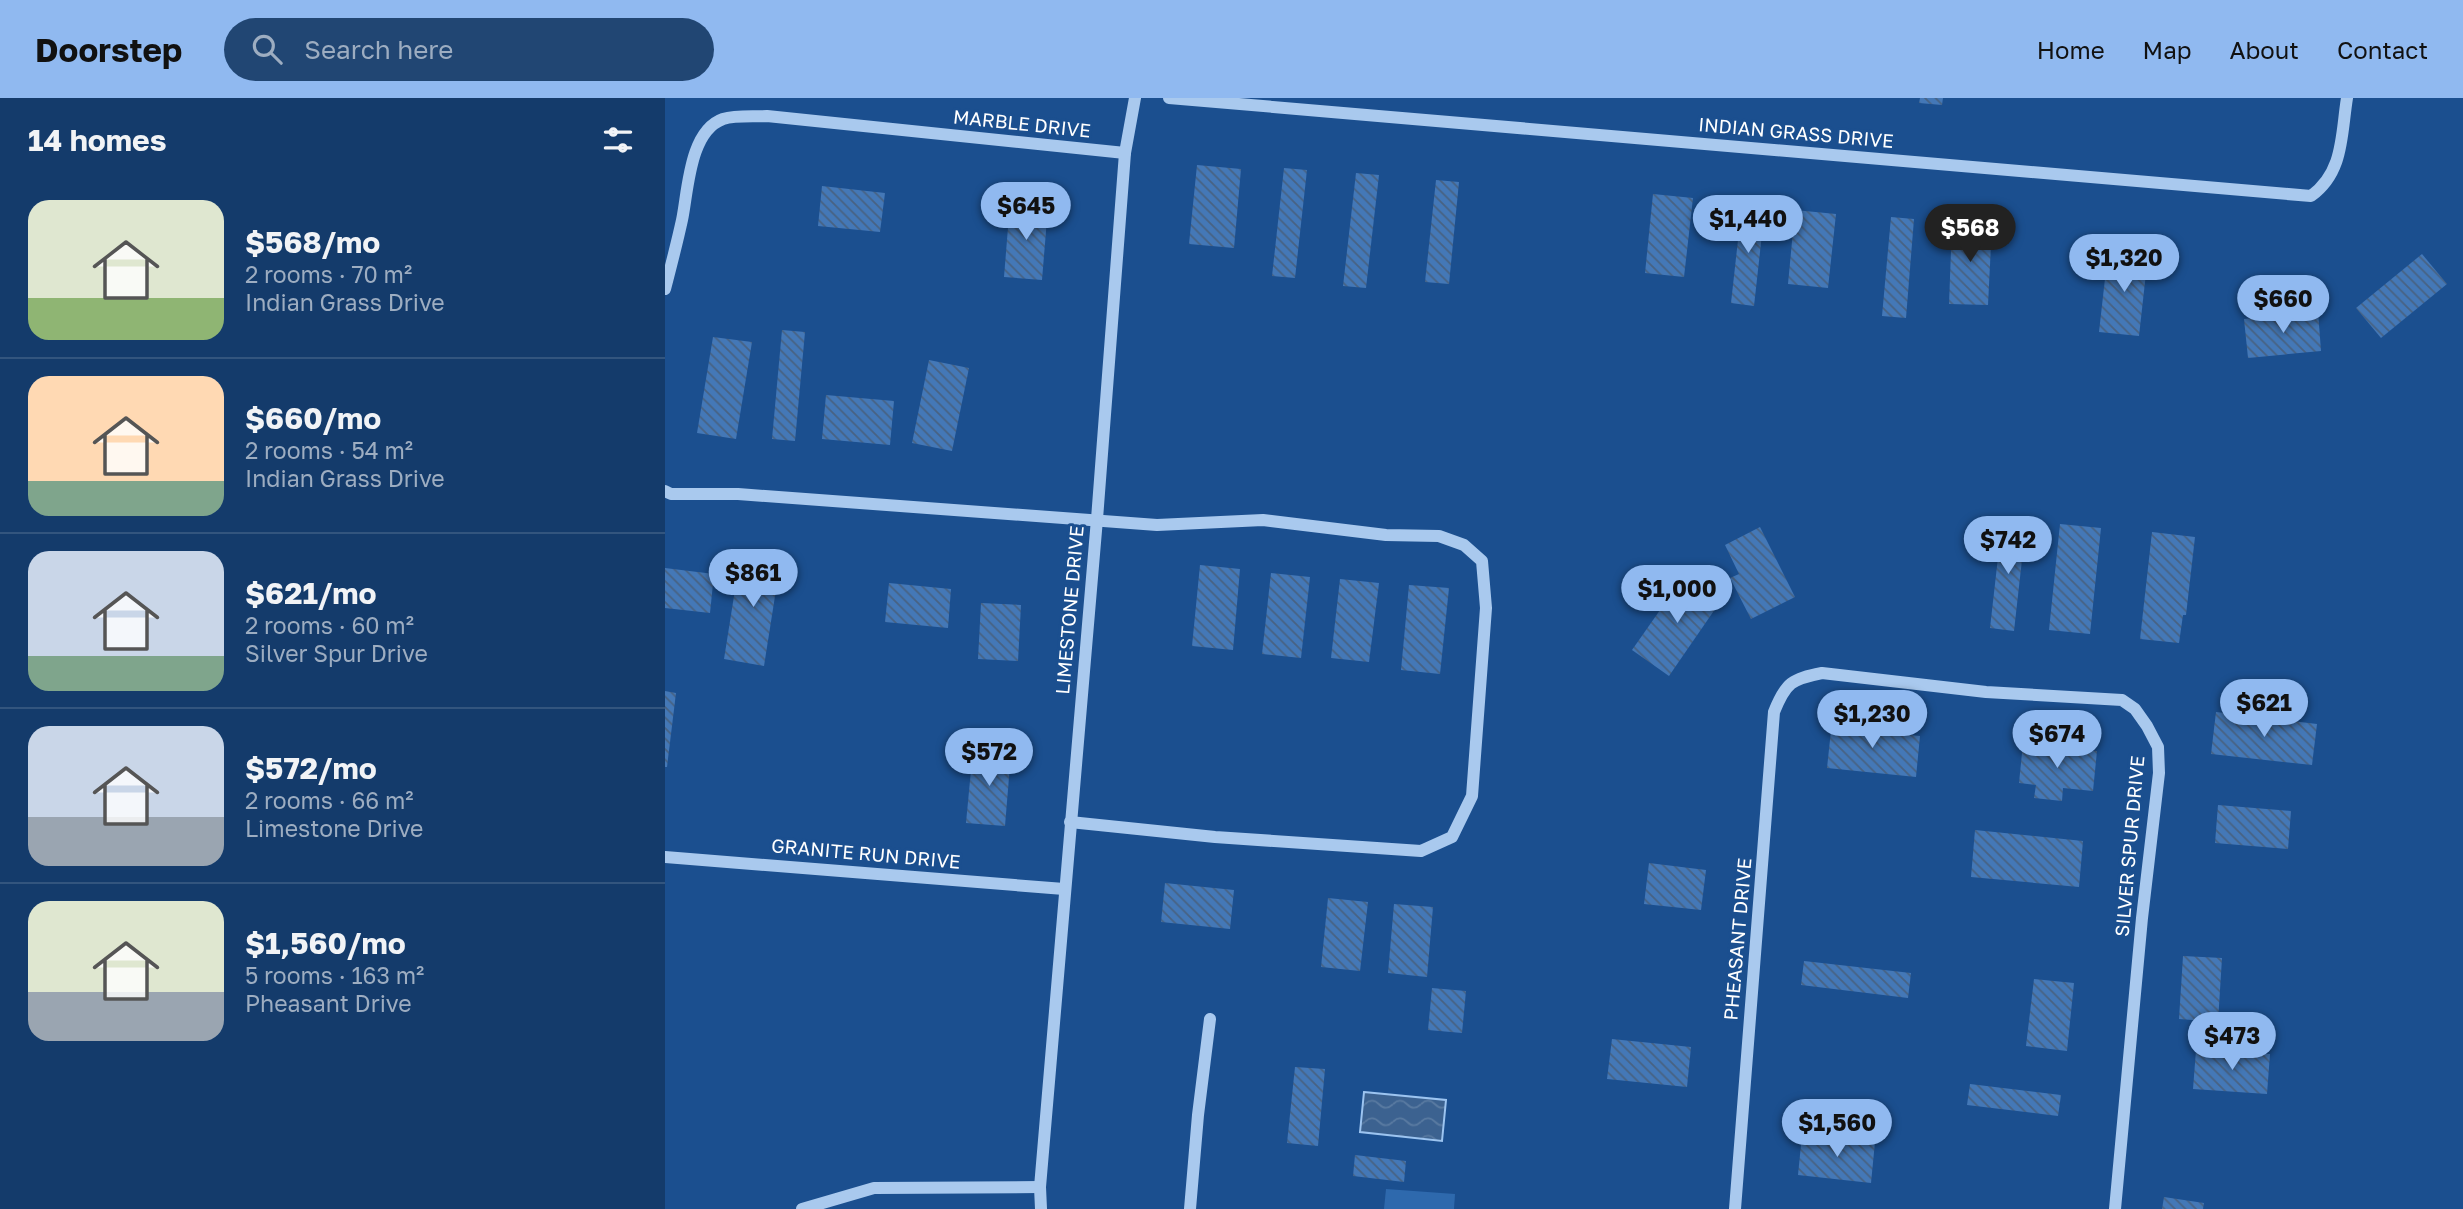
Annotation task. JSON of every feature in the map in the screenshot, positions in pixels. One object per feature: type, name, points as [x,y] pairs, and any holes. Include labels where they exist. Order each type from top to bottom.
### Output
[{"type":"street","name":"LIMESTONE DRIVE","points":[[1041,1209],[1040,1187],[1125,153],[1135,98]]},
{"type":"street","name":"INDIAN GRASS DRIVE","points":[[1169,98],[2311,196],[2325,186],[2333,173],[2339,154],[2347,98]]},
{"type":"street","name":"MARBLE DRIVE","points":[[665,289],[683,218],[687,183],[694,158],[705,133],[723,119],[767,116],[1125,153]]},
{"type":"street","points":[[665,491],[671,494],[738,494],[1157,525],[1263,520],[1385,535],[1439,536],[1464,545],[1482,561],[1486,608],[1472,796],[1452,836],[1421,851],[1215,837],[1070,822]]},
{"type":"street","name":"SILVER SPUR DRIVE","points":[[1796,678],[1822,673],[1986,692],[2122,700],[2136,709],[2147,726],[2158,747],[2159,773],[2142,918],[2115,1209]]},
{"type":"street","name":"PHEASANT DRIVE","points":[[1735,1209],[1774,712],[1781,696],[1796,678]]},
{"type":"street","name":"GRANITE RUN DRIVE","points":[[665,857],[1064,888]]},
{"type":"street","points":[[1190,1209],[1210,1020]]},
{"type":"street","points":[[802,1209],[874,1188],[1040,1187]]},
{"type":"shaded area","points":[[1386,1189],[1455,1194],[1454,1209],[1384,1209]]},
{"type":"water","points":[[1364,1092],[1446,1100],[1442,1141],[1360,1132]]},
{"type":"building","points":[[1920,98],[1943,98],[1942,105],[1919,103]]},
{"type":"building","points":[[1197,165],[1241,169],[1234,248],[1189,244]]},
{"type":"building","points":[[1284,168],[1307,170],[1295,278],[1272,276]]},
{"type":"building","points":[[1356,173],[1379,175],[1366,288],[1343,286]]},
{"type":"building","points":[[1436,180],[1459,182],[1449,284],[1425,282]]},
{"type":"building","points":[[822,186],[885,193],[880,232],[818,226]]},
{"type":"building","points":[[1653,194],[1693,198],[1684,277],[1645,273]]},
{"type":"building","points":[[1010,203],[1048,207],[1042,280],[1004,277]]},
{"type":"building","points":[[1742,204],[1765,207],[1754,306],[1731,303]]},
{"type":"building","points":[[1795,210],[1836,214],[1828,288],[1788,284]]},
{"type":"building","points":[[1891,217],[1914,219],[1906,318],[1882,316]]},
{"type":"building","points":[[1952,224],[1992,225],[1988,305],[1949,304]]},
{"type":"building","points":[[2108,252],[2148,255],[2139,336],[2099,332]]},
{"type":"building","points":[[2422,254],[2447,284],[2381,338],[2356,308]]},
{"type":"building","points":[[2318,311],[2321,351],[2248,358],[2244,319]]},
{"type":"building","points":[[782,330],[805,332],[795,441],[772,439]]},
{"type":"building","points":[[713,337],[752,342],[736,439],[697,433]]},
{"type":"building","points":[[929,360],[969,368],[952,451],[912,443]]},
{"type":"building","points":[[826,395],[894,401],[890,445],[822,439]]},
{"type":"building","points":[[2002,522],[2026,524],[2014,631],[1990,628]]},
{"type":"building","points":[[2060,524],[2101,528],[2090,634],[2049,630]]},
{"type":"building","points":[[1760,527],[1795,597],[1751,619],[1730,578],[1739,574],[1725,545]]},
{"type":"building","points":[[2152,532],[2195,537],[2186,615],[2183,615],[2179,643],[2140,639]]},
{"type":"building","points":[[741,552],[781,558],[764,666],[724,659]]},
{"type":"building","points":[[1200,565],[1240,569],[1233,650],[1192,646]]},
{"type":"building","points":[[665,568],[714,574],[710,613],[665,608]]},
{"type":"building","points":[[1271,573],[1310,577],[1301,658],[1262,654]]},
{"type":"building","points":[[1686,573],[1722,599],[1669,676],[1632,650]]},
{"type":"building","points":[[1340,579],[1379,583],[1369,662],[1331,658]]},
{"type":"building","points":[[889,583],[951,589],[948,628],[885,622]]},
{"type":"building","points":[[1409,585],[1449,588],[1440,674],[1401,670]]},
{"type":"building","points":[[981,603],[1021,605],[1018,661],[978,659]]},
{"type":"building","points":[[665,691],[676,693],[667,767],[665,767]]},
{"type":"building","points":[[2216,712],[2317,724],[2312,765],[2211,754]]},
{"type":"building","points":[[1832,721],[1880,725],[1879,732],[1920,736],[1916,777],[1827,768]]},
{"type":"building","points":[[2023,743],[2097,751],[2093,791],[2063,788],[2062,801],[2034,798],[2036,785],[2019,783]]},
{"type":"building","points":[[973,749],[1011,753],[1005,826],[966,823]]},
{"type":"building","points":[[2218,805],[2291,811],[2288,849],[2215,843]]},
{"type":"building","points":[[1975,830],[2083,841],[2079,887],[1971,877]]},
{"type":"building","points":[[1649,863],[1706,870],[1701,910],[1644,904]]},
{"type":"building","points":[[1165,883],[1234,890],[1230,929],[1161,922]]},
{"type":"building","points":[[1328,898],[1368,902],[1360,971],[1321,967]]},
{"type":"building","points":[[1394,904],[1433,907],[1427,977],[1388,973]]},
{"type":"building","points":[[2183,956],[2222,958],[2218,1022],[2179,1019]]},
{"type":"building","points":[[1804,961],[1911,973],[1908,998],[1801,985]]},
{"type":"building","points":[[2034,979],[2074,983],[2067,1051],[2026,1046]]},
{"type":"building","points":[[1432,988],[1466,991],[1462,1033],[1428,1030]]},
{"type":"building","points":[[1612,1039],[1691,1047],[1687,1087],[1607,1079]]},
{"type":"building","points":[[2196,1050],[2270,1054],[2267,1094],[2193,1089]]},
{"type":"building","points":[[1295,1067],[1325,1069],[1318,1146],[1287,1143]]},
{"type":"building","points":[[1970,1084],[2061,1095],[2058,1116],[1967,1105]]},
{"type":"building","points":[[1802,1135],[1875,1142],[1871,1183],[1798,1175]]},
{"type":"building","points":[[1355,1155],[1406,1161],[1404,1182],[1353,1176]]},
{"type":"building","points":[[2164,1197],[2204,1203],[2203,1209],[2162,1209]]}]
